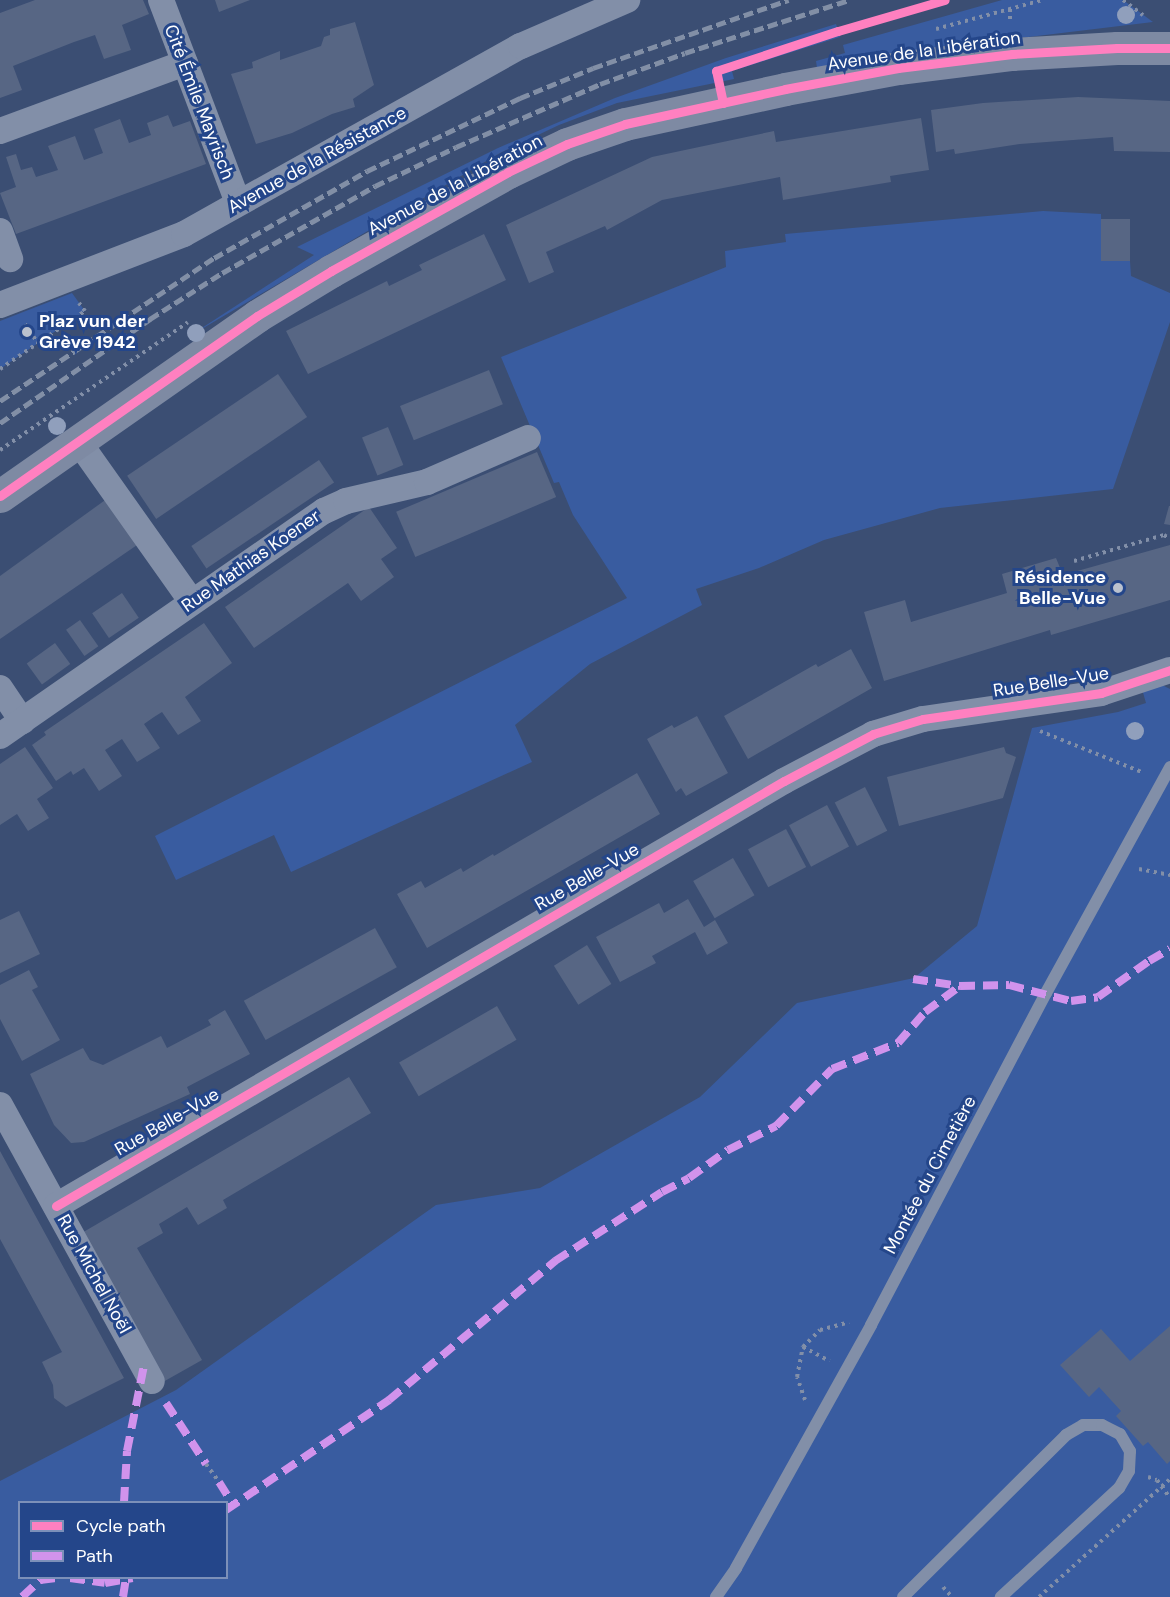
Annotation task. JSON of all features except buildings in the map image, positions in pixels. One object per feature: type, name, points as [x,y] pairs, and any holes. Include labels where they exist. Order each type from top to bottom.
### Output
[{"type":"street","name":"Cité Émile Mayrisch","points":[[161,0],[238,203]]},
{"type":"street","name":"Avenue de la Résistance","points":[[0,305],[184,234],[522,46],[627,0]]},
{"type":"street","name":"Avenue de la Libération","points":[[0,496],[257,316],[322,276],[508,172],[567,144],[625,124],[785,89],[898,68],[1012,54],[1118,48],[1170,48]]},
{"type":"street","points":[[0,131],[185,63]]},
{"type":"street","points":[[0,231],[10,259]]},
{"type":"street","name":"Rue Mathias Koener","points":[[0,736],[324,510],[346,501],[427,482],[528,438]]},
{"type":"street","points":[[78,441],[192,602]]},
{"type":"street","name":"Rue Belle-Vue","points":[[56,1206],[784,781],[873,734],[923,719],[1101,693],[1170,670]]},
{"type":"street","points":[[0,688],[22,721]]},
{"type":"street","name":"Rue Michel Noël","points":[[0,1105],[152,1381]]},
{"type":"lane","name":"Montée du Cimetière","points":[[716,1597],[736,1568],[871,1326],[1046,993],[1170,767]]},
{"type":"lane","points":[[903,1597],[1059,1442],[1083,1425],[1102,1425],[1120,1434],[1130,1451],[1130,1471],[1119,1488],[1001,1597]]},
{"type":"path","points":[[0,369],[85,311],[64,280]]},
{"type":"path","points":[[1074,561],[1164,534],[1170,539]]},
{"type":"path","points":[[1032,728],[1162,782]]},
{"type":"path","points":[[1164,875],[1170,875]]},
{"type":"path","points":[[820,1416],[805,1401],[797,1377],[803,1347],[820,1330],[847,1322],[871,1326]]},
{"type":"path","points":[[206,1464],[219,1482]]},
{"type":"path","points":[[1130,1471],[1157,1480],[1170,1498]]},
{"type":"path","points":[[1038,1597],[1170,1479]]},
{"type":"shaded area","points":[[1002,0],[1123,0],[1153,22],[895,53],[817,68],[816,61],[845,53],[843,45]]},
{"type":"shaded area","points":[[836,24],[840,37],[732,71],[734,79],[617,103],[559,125],[500,153],[188,337],[314,255],[297,247],[498,148],[615,98],[726,58]]},
{"type":"shaded area","points":[[1043,211],[1101,214],[1102,261],[1130,261],[1131,276],[1170,293],[1170,322],[1113,489],[940,508],[824,540],[759,568],[696,589],[702,605],[590,664],[515,725],[532,762],[291,872],[274,835],[176,880],[155,836],[627,598],[573,515],[559,482],[554,483],[501,357],[726,267],[725,251],[786,242],[785,234]]},
{"type":"shaded area","name":"Plaz vun der Grève 1942","points":[[72,293],[85,311],[0,369],[0,321]]},
{"type":"shaded area","points":[[1162,685],[1170,689],[1170,1597],[0,1597],[0,1481],[176,1390],[436,1205],[540,1188],[700,1097],[797,1003],[914,978],[977,926],[1032,728],[1118,712],[1146,703],[1142,689]]},
{"type":"railway","points":[[0,401],[214,258],[367,171],[520,98],[593,68],[788,0]]},
{"type":"railway","points":[[0,423],[150,319],[222,273],[375,186],[456,147],[600,84],[685,53],[849,0]]},
{"type":"marked path","points":[[913,979],[960,986],[1009,985],[1071,1001],[1098,997],[1170,949]]},
{"type":"marked path","points":[[228,1509],[389,1400],[555,1261],[662,1192],[689,1178],[728,1150],[776,1126],[832,1069],[898,1043],[925,1012],[960,986]]},
{"type":"marked path","points":[[124,1501],[127,1451],[144,1365]]},
{"type":"marked path","points":[[166,1403],[206,1464]]},
{"type":"marked path","points":[[219,1482],[234,1506]]},
{"type":"marked path","points":[[22,1597],[40,1580],[48,1579]]},
{"type":"marked path","points":[[77,1579],[105,1583],[127,1579]]},
{"type":"marked path","points":[[123,1597],[126,1579]]},
{"type":"cycle path","points":[[723,103],[716,71],[838,31],[945,0]]},
{"type":"cycle path","points":[[0,496],[257,316],[331,271],[508,172],[567,144],[625,124],[785,89],[898,68],[1012,54],[1117,48],[1170,48]]},
{"type":"cycle path","points":[[56,1206],[784,781],[873,734],[923,719],[1101,693],[1170,670]]},
{"type":"place","name":"Plaz vun der Grève 1942","points":[[27,332]]},
{"type":"place","name":"Résidence Belle-Vue","points":[[1118,588]]}]
